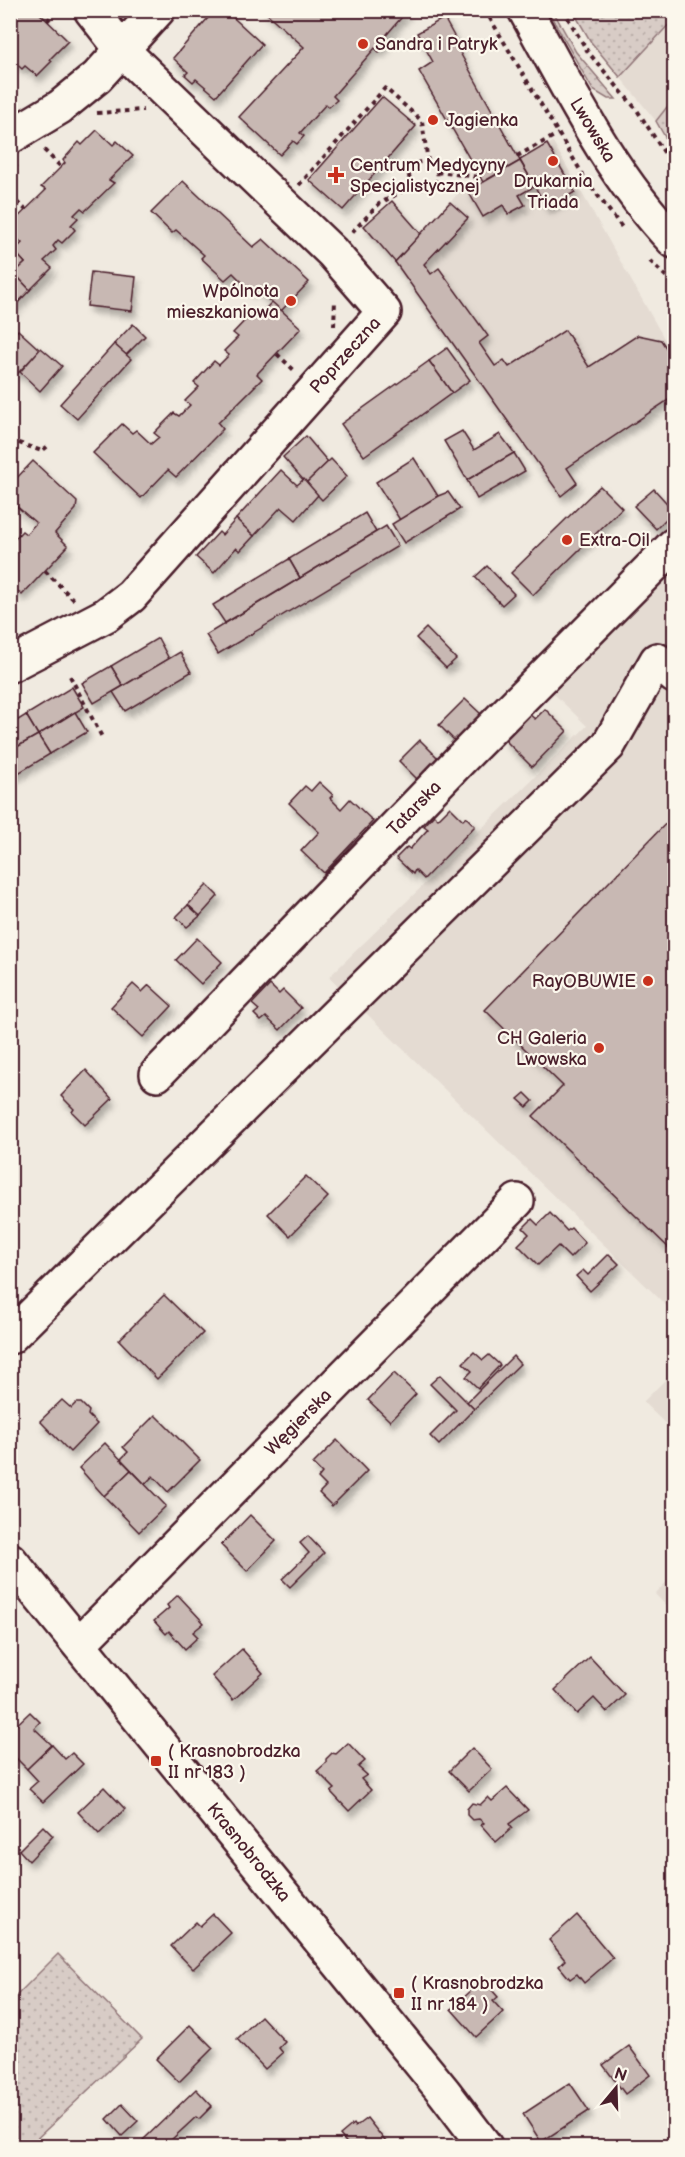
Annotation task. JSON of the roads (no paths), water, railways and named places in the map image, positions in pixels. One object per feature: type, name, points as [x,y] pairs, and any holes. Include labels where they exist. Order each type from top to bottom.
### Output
[{"type":"street","name":"Poprzeczna","points":[[10,665],[106,615],[131,596],[384,312],[332,252],[123,51],[91,10]]},
{"type":"street","points":[[23,149],[69,100],[97,78],[158,10]]},
{"type":"street","name":"Lwowska","points":[[525,10],[608,157],[646,209],[675,241]]},
{"type":"street","name":"Tatarska","points":[[158,1074],[460,760],[675,545]]},
{"type":"street","points":[[10,1337],[608,747],[669,658]]},
{"type":"street","name":"Węgierska","points":[[79,1644],[517,1201]]},
{"type":"street","name":"Krasnobrodzka","points":[[10,1560],[450,2098],[485,2146]]},
{"type":"place","name":"Sandra i Patryk","points":[[363,44]]},
{"type":"place","name":"Jagienka","points":[[433,120]]},
{"type":"place","name":"Drukarnia Triada","points":[[553,161]]},
{"type":"place","name":"Centrum Medycyny Specjalistycznej","points":[[336,175]]},
{"type":"place","name":"Wpólnota mieszkaniowa","points":[[291,301]]},
{"type":"place","name":"Extra-Oil","points":[[567,540]]},
{"type":"place","name":"RayOBUWIE","points":[[648,981]]},
{"type":"place","name":"CH Galeria Lwowska","points":[[599,1048]]},
{"type":"place","name":"( Krasnobrodzka II nr 183 )","points":[[156,1761]]},
{"type":"place","name":"( Krasnobrodzka II nr 184 )","points":[[399,1993]]}]
